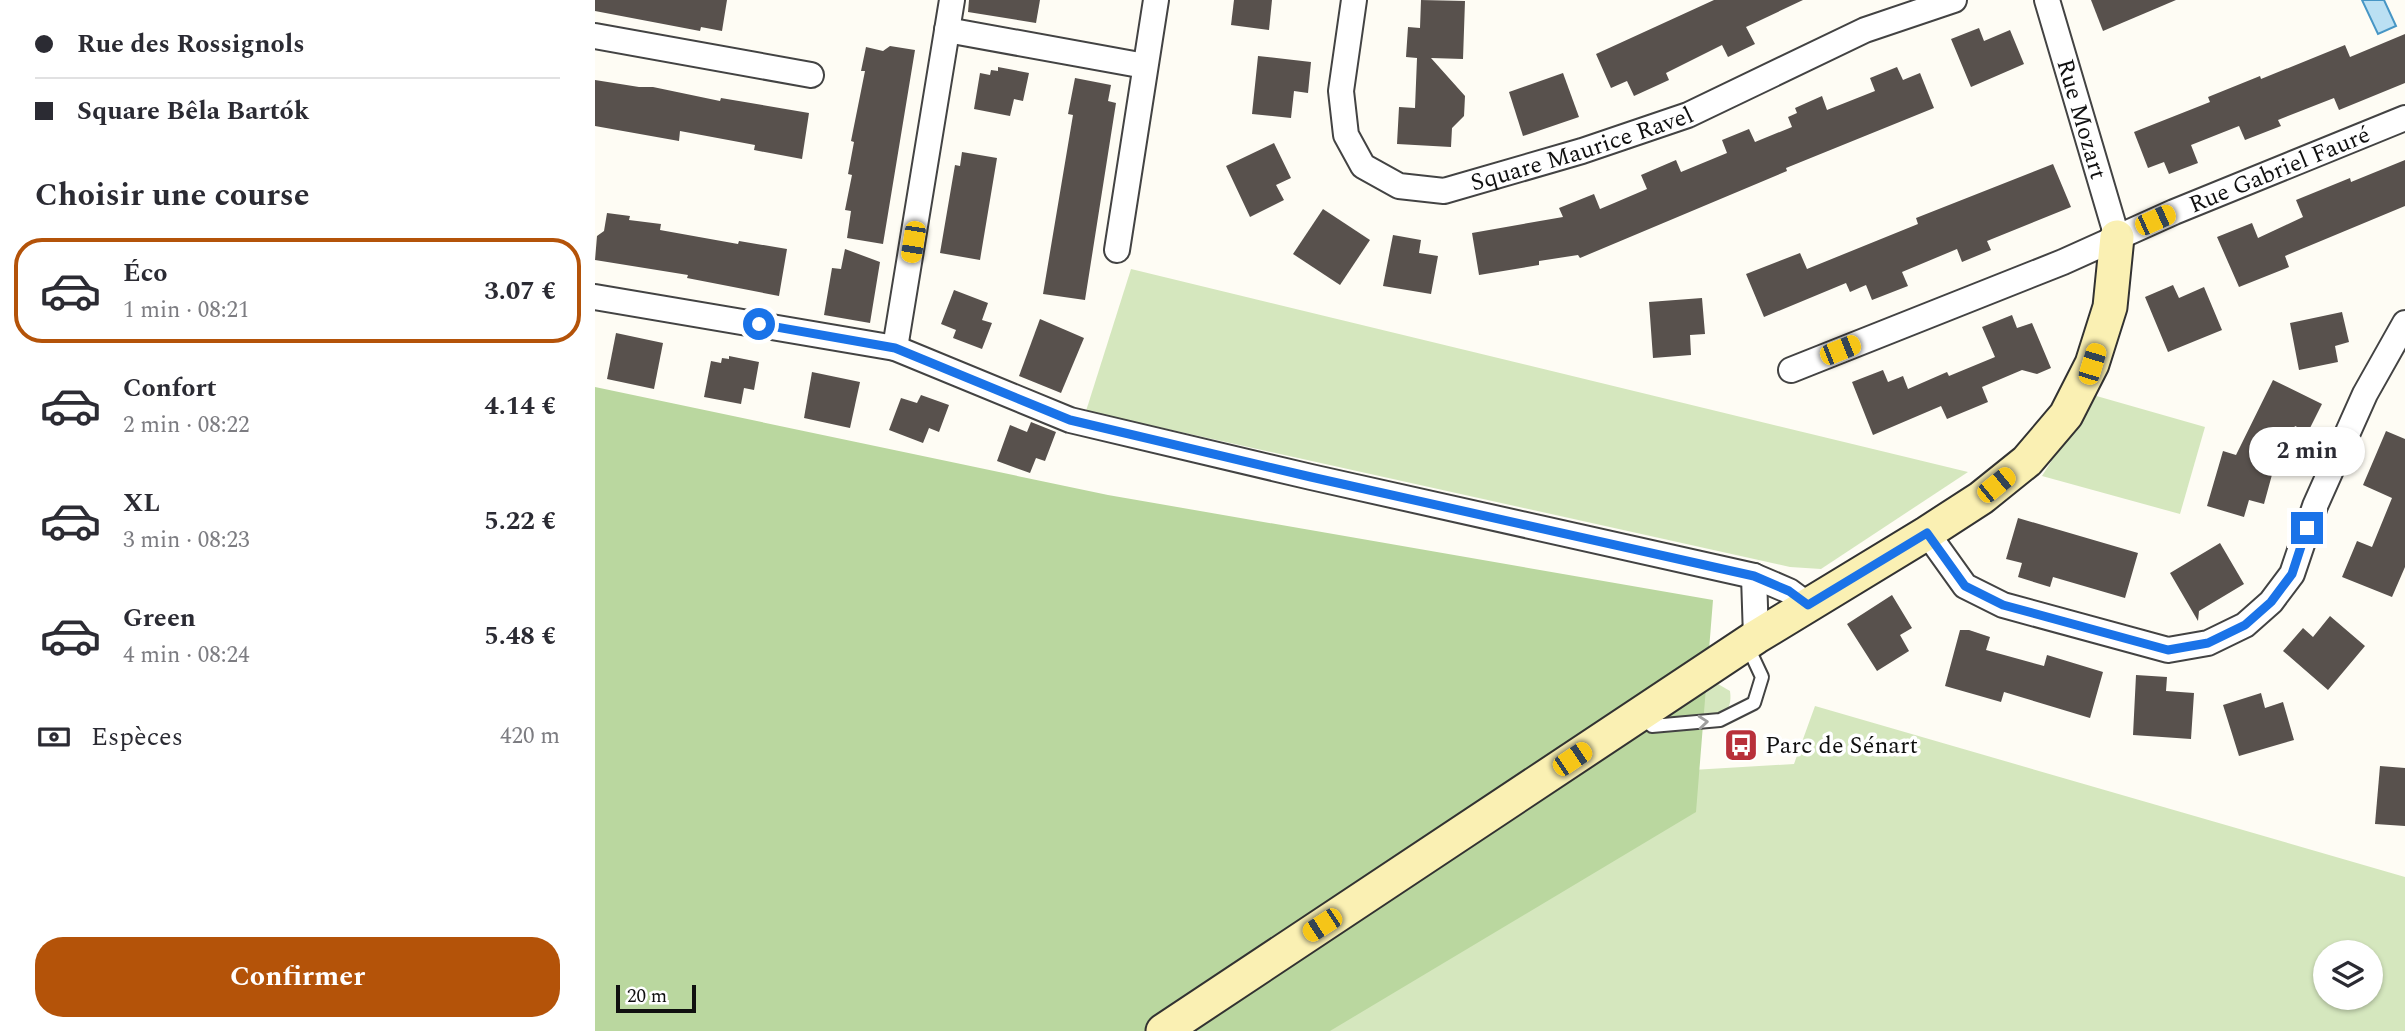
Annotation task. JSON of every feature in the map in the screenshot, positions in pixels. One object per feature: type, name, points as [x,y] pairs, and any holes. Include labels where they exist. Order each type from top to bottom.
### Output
[{"type":"street","points":[[895,348],[952,0]]},
{"type":"street","points":[[1117,250],[1156,0]]},
{"type":"street","name":"Square Maurice Ravel","points":[[1354,0],[1341,91],[1346,135],[1363,166],[1399,186],[1444,191],[1582,151],[1688,114],[1865,30],[1954,0]]},
{"type":"street","name":"Rue Mozart","points":[[2047,0],[2117,237]]},
{"type":"street","points":[[947,30],[1145,66]]},
{"type":"street","points":[[595,36],[811,75]]},
{"type":"street","name":"Rue Gabriel Fauré","points":[[1791,370],[2063,262],[2405,118]]},
{"type":"street","points":[[1163,1031],[1751,640],[1981,498],[2027,461],[2066,415],[2092,364],[2110,307],[2117,237]]},
{"type":"street","points":[[595,297],[895,348],[1070,420],[1754,576],[1789,591],[1808,605]]},
{"type":"street","points":[[1927,533],[1965,586],[2003,605],[2168,650],[2208,643],[2245,625],[2271,602],[2292,574],[2331,468],[2365,394],[2405,323]]},
{"type":"street","points":[[1751,640],[1754,576]]},
{"type":"lane","points":[[1640,714],[1652,726],[1720,720],[1754,703],[1762,677],[1751,640]]},
{"type":"green space","points":[[1131,269],[1968,472],[1821,569],[1790,567],[1086,411]]},
{"type":"green space","points":[[595,387],[1108,495],[1713,600],[1696,812],[1330,1031],[595,1031]]},
{"type":"green space","points":[[2093,395],[2205,427],[2180,514],[2042,476]]},
{"type":"green space","points":[[1718,684],[1730,691],[1727,710],[1721,715],[1703,718],[1673,716]]},
{"type":"green space","points":[[1815,706],[2405,877],[2405,1031],[1208,1031],[1592,776],[1794,764]]},
{"type":"water","points":[[2362,0],[2384,0],[2396,26],[2378,34]]},
{"type":"building","points":[[595,0],[727,0],[722,31],[701,27],[700,31],[595,11]]},
{"type":"building","points":[[969,0],[1040,0],[1036,23],[968,12]]},
{"type":"building","points":[[1234,0],[1272,0],[1269,30],[1231,25]]},
{"type":"building","points":[[1421,0],[1465,1],[1463,59],[1431,58],[1465,96],[1464,116],[1452,128],[1451,147],[1397,144],[1399,107],[1415,108],[1417,58],[1406,57],[1408,27],[1420,28]]},
{"type":"building","points":[[1714,0],[1803,0],[1746,27],[1755,44],[1728,57],[1722,45],[1666,73],[1669,80],[1634,96],[1627,81],[1611,88],[1596,54]]},
{"type":"building","points":[[2091,0],[2176,0],[2103,31]]},
{"type":"building","points":[[1979,28],[1984,41],[2010,30],[2024,64],[1971,87],[1951,39]]},
{"type":"building","points":[[2405,34],[2405,83],[2339,110],[2334,98],[2278,120],[2281,126],[2245,140],[2239,126],[2191,145],[2198,163],[2169,174],[2164,162],[2148,168],[2134,132],[2210,102],[2208,97],[2345,45],[2350,57]]},
{"type":"building","points":[[890,46],[915,50],[883,244],[847,238],[851,211],[845,210],[852,175],[848,174],[854,142],[851,141],[865,71],[861,71],[866,47],[883,51]]},
{"type":"building","points":[[1258,56],[1311,62],[1308,93],[1294,91],[1291,118],[1252,114]]},
{"type":"building","points":[[998,67],[1029,73],[1023,101],[1014,99],[1010,116],[974,109],[980,73],[990,75],[991,70],[998,71]]},
{"type":"building","points":[[1897,67],[1903,80],[1920,73],[1934,108],[1786,168],[1787,171],[1580,258],[1578,255],[1539,261],[1539,265],[1479,275],[1472,233],[1563,217],[1559,208],[1594,194],[1600,209],[1647,189],[1641,175],[1676,160],[1681,172],[1727,153],[1722,140],[1749,129],[1755,142],[1792,127],[1788,117],[1797,113],[1795,108],[1822,96],[1827,110],[1875,91],[1870,78]]},
{"type":"building","points":[[1563,73],[1579,117],[1523,136],[1509,92]]},
{"type":"building","points":[[1075,78],[1111,85],[1108,101],[1116,103],[1085,300],[1043,294],[1073,115],[1068,114]]},
{"type":"building","points":[[595,80],[809,113],[802,159],[754,150],[755,145],[680,131],[679,141],[595,126]]},
{"type":"building","points":[[1274,143],[1291,178],[1276,185],[1284,200],[1250,217],[1226,166]]},
{"type":"building","points":[[962,152],[997,158],[980,260],[940,253],[955,165],[960,166]]},
{"type":"building","points":[[2405,160],[2405,206],[2285,256],[2289,267],[2239,287],[2217,237],[2252,223],[2258,238],[2303,217],[2296,200]]},
{"type":"building","points":[[2053,164],[2071,207],[1987,241],[1991,250],[1962,262],[1957,249],[1902,272],[1908,286],[1872,300],[1866,285],[1850,292],[1846,283],[1764,317],[1746,274],[1800,253],[1807,269],[1918,224],[1916,218]]},
{"type":"building","points":[[1323,209],[1370,240],[1340,285],[1293,254]]},
{"type":"building","points":[[607,213],[630,216],[629,220],[661,224],[660,230],[738,244],[739,241],[787,249],[779,296],[687,278],[688,275],[595,260],[597,236],[604,231]]},
{"type":"building","points":[[1393,235],[1421,240],[1419,253],[1438,256],[1431,294],[1383,286]]},
{"type":"building","points":[[845,249],[880,262],[870,323],[824,315],[832,268],[841,269]]},
{"type":"building","points":[[2173,285],[2179,298],[2204,287],[2222,330],[2168,352],[2145,297]]},
{"type":"building","points":[[954,290],[988,303],[982,320],[992,323],[982,349],[953,338],[956,330],[941,324]]},
{"type":"building","points":[[1702,298],[1705,334],[1690,335],[1691,355],[1653,358],[1649,302]]},
{"type":"building","points":[[2342,312],[2349,342],[2335,346],[2338,362],[2299,370],[2290,323]]},
{"type":"building","points":[[2012,315],[2017,328],[2032,323],[2051,368],[2037,374],[2022,370],[1982,387],[1988,402],[1947,419],[1941,406],[1873,435],[1852,382],[1883,370],[1888,382],[1903,376],[1908,389],[1947,372],[1949,376],[1995,357],[1982,327]]},
{"type":"building","points":[[1040,319],[1084,338],[1061,393],[1019,376]]},
{"type":"building","points":[[616,333],[663,343],[654,389],[607,379]]},
{"type":"building","points":[[729,356],[759,362],[754,390],[744,388],[741,404],[704,397],[711,361],[721,363],[722,358],[729,359]]},
{"type":"building","points":[[812,372],[860,382],[850,428],[804,418]]},
{"type":"building","points":[[2273,380],[2322,404],[2308,432],[2295,426],[2288,441],[2282,438],[2264,504],[2249,500],[2244,517],[2207,506],[2223,451],[2236,455]]},
{"type":"building","points":[[921,395],[949,405],[939,432],[929,428],[923,443],[889,430],[901,398],[917,403]]},
{"type":"building","points":[[1031,422],[1056,432],[1045,461],[1036,458],[1030,473],[997,461],[1010,425],[1027,432]]},
{"type":"building","points":[[2386,431],[2405,439],[2405,567],[2392,597],[2342,577],[2357,541],[2372,547],[2392,498],[2363,485]]},
{"type":"building","points":[[2018,518],[2138,553],[2125,598],[2053,577],[2050,587],[2018,577],[2022,563],[2006,559]]},
{"type":"building","points":[[2220,543],[2244,584],[2199,611],[2198,621],[2170,573]]},
{"type":"building","points":[[1892,595],[1912,628],[1900,635],[1909,651],[1877,671],[1847,624]]},
{"type":"building","points":[[2330,616],[2365,646],[2328,690],[2283,651],[2303,628],[2313,637]]},
{"type":"building","points":[[1960,630],[1990,637],[1986,650],[2044,666],[2047,655],[2103,672],[2090,718],[2004,692],[2001,702],[1945,686]]},
{"type":"building","points":[[2136,675],[2167,677],[2166,691],[2194,693],[2191,739],[2133,735]]},
{"type":"building","points":[[2261,693],[2265,708],[2283,702],[2294,740],[2239,756],[2223,705]]},
{"type":"building","points":[[2380,766],[2405,768],[2405,826],[2375,824]]},
{"type":"place","name":"Parc de Sénart","points":[[1741,745]]},
{"type":"route","points":[[759,324],[895,348],[1070,420],[1754,576],[1789,591],[1808,605],[1927,533],[1965,586],[2003,605],[2168,650],[2208,643],[2245,625],[2271,602],[2292,574],[2307,528]]}]
